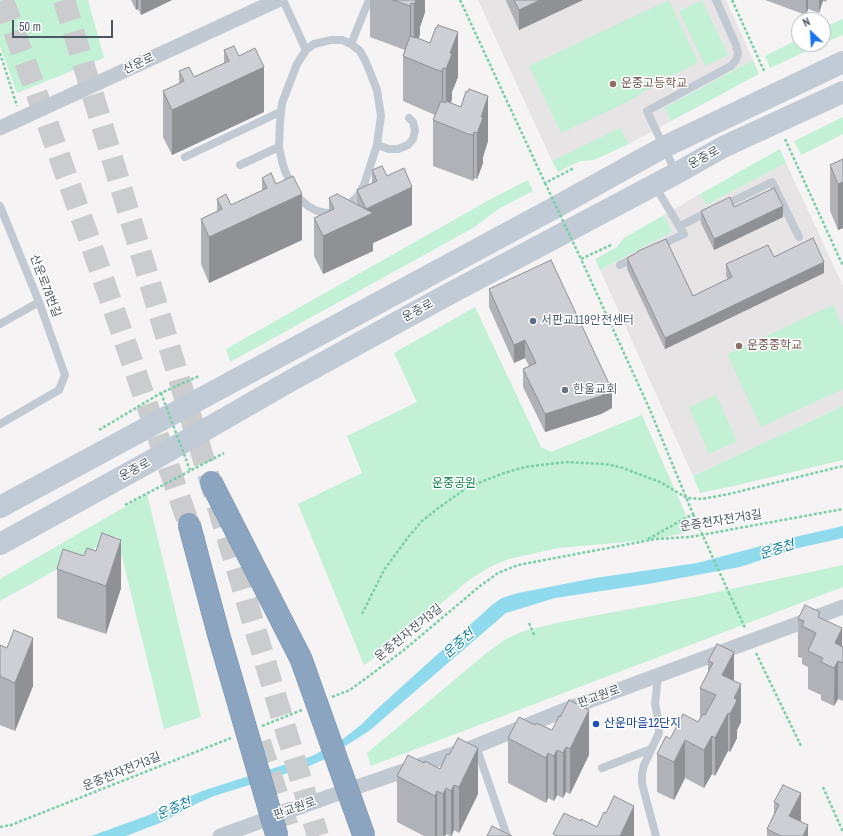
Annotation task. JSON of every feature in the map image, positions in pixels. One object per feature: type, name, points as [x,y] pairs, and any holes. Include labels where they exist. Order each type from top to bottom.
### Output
[{"type":"highway","points":[[211,482],[301,659],[364,836]]},
{"type":"highway","points":[[189,524],[219,636],[277,836]]},
{"type":"main road","points":[[0,507],[556,207],[664,147],[843,62]]},
{"type":"main road","name":"운중로","points":[[0,544],[149,462],[297,377],[723,147],[843,92]]},
{"type":"street","name":"산운로","points":[[0,128],[278,0]]},
{"type":"street","name":"판교원로","points":[[220,836],[476,746],[575,706],[658,676],[750,640],[843,607]]},
{"type":"lane","points":[[278,0],[306,50]]},
{"type":"lane","points":[[351,44],[369,0]]},
{"type":"lane","points":[[676,173],[647,111],[731,66],[736,60],[738,53],[736,45],[716,0]]},
{"type":"lane","points":[[342,40],[351,44],[360,51],[377,90],[381,116],[378,145],[364,185],[356,197],[347,206],[337,212],[326,214],[308,206],[300,199],[285,171],[279,147],[280,112],[292,74],[306,50],[321,41],[342,40]]},
{"type":"lane","points":[[185,157],[280,112]]},
{"type":"lane","points":[[378,145],[389,150],[398,149],[408,145],[413,139],[415,130],[413,122],[409,118]]},
{"type":"lane","points":[[240,166],[279,147]]},
{"type":"lane","points":[[680,226],[772,182],[799,237]]},
{"type":"lane","points":[[620,265],[684,234],[654,185]]},
{"type":"lane","name":"산운로78번길","points":[[0,206],[39,302],[65,375],[59,390],[0,424]]},
{"type":"lane","points":[[0,324],[39,302]]},
{"type":"lane","points":[[656,836],[642,783],[642,774],[644,765],[659,733],[659,723],[655,704],[658,676]]},
{"type":"lane","points":[[476,746],[507,836]]},
{"type":"lane","points":[[602,768],[651,749]]},
{"type":"path","points":[[460,0],[581,259],[650,410],[693,514],[729,594],[801,746]]},
{"type":"path","points":[[732,0],[765,73]]},
{"type":"path","points":[[0,53],[21,118]]},
{"type":"path","points":[[785,140],[843,266]]},
{"type":"path","points":[[545,183],[574,168]]},
{"type":"path","points":[[581,259],[611,245]]},
{"type":"path","points":[[99,430],[161,393],[199,376]]},
{"type":"path","points":[[161,393],[190,470]]},
{"type":"path","points":[[125,505],[224,453]]},
{"type":"path","points":[[362,614],[384,570],[422,521],[468,487],[486,479],[511,471],[532,466],[566,462],[605,464],[620,467],[660,482],[687,498],[702,499],[729,494],[843,466]]},
{"type":"path","name":"운중천자전거3길","points":[[328,699],[350,690],[404,650],[480,586],[498,573],[518,565],[656,539],[690,537],[843,509]]},
{"type":"path","points":[[645,541],[693,514]]},
{"type":"path","points":[[529,623],[535,637]]},
{"type":"path","points":[[256,728],[307,708]]},
{"type":"path","name":"운중천자전거3길","points":[[0,827],[11,825],[235,737]]},
{"type":"path","points":[[823,786],[843,832]]},
{"type":"shaded area","name":"운중고등학교","points":[[478,0],[726,0],[753,60],[664,108],[671,121],[629,144],[619,129],[552,161]]},
{"type":"shaded area","name":"운중중학교","points":[[786,163],[843,286],[843,406],[693,476],[600,270],[672,232],[664,215],[700,194],[706,205]]},
{"type":"green space","points":[[0,0],[88,0],[104,58],[17,93],[0,46]]},
{"type":"green space","points":[[669,0],[698,62],[627,102],[561,133],[529,66]]},
{"type":"green space","points":[[702,0],[728,55],[705,66],[679,11]]},
{"type":"green space","points":[[843,19],[843,35],[831,40],[831,24]]},
{"type":"green space","points":[[791,43],[791,52],[805,52],[770,68],[765,56]]},
{"type":"green space","points":[[753,60],[759,74],[671,121],[664,108]]},
{"type":"green space","points":[[843,117],[843,134],[801,155],[794,141]]},
{"type":"green space","points":[[620,128],[629,144],[594,160],[580,161],[558,172],[552,161]]},
{"type":"green space","points":[[780,149],[786,163],[706,205],[700,194]]},
{"type":"green space","points":[[528,180],[533,191],[500,208],[473,228],[230,362],[226,349],[489,200]]},
{"type":"green space","points":[[664,215],[672,232],[600,270],[595,259],[617,247],[624,238]]},
{"type":"green space","points":[[833,305],[843,327],[843,389],[761,427],[727,354]]},
{"type":"green space","name":"운중공원","points":[[475,307],[541,447],[551,452],[642,415],[693,531],[650,540],[558,548],[509,559],[494,565],[464,584],[392,646],[364,665],[298,504],[362,473],[347,436],[417,402],[394,353]]},
{"type":"green space","points":[[716,395],[737,441],[709,454],[689,407]]},
{"type":"green space","points":[[843,406],[843,460],[700,493],[693,476]]},
{"type":"green space","points":[[147,494],[201,717],[164,729],[117,536],[0,601],[0,579]]},
{"type":"green space","points":[[843,565],[843,587],[371,766],[367,753],[489,651],[506,639],[524,631],[561,622],[694,597]]},
{"type":"water","name":"운중천","points":[[843,526],[843,538],[794,549],[740,567],[648,584],[555,598],[506,613],[369,731],[325,759],[307,767],[214,796],[160,823],[126,836],[91,836],[149,815],[202,791],[312,756],[343,739],[362,724],[492,605],[502,598],[518,593],[595,578],[697,563]]},
{"type":"building","points":[[393,0],[416,0],[414,4],[411,3],[410,6]]},
{"type":"building","points":[[514,0],[540,0],[519,10]]},
{"type":"building","points":[[438,25],[458,32],[446,69],[443,68],[442,71],[437,70],[403,56],[410,36],[430,43]]},
{"type":"building","points":[[234,46],[239,56],[255,48],[264,67],[172,110],[163,91],[184,81],[179,71],[189,67],[194,77],[229,61],[224,50]]},
{"type":"building","points":[[469,89],[488,96],[481,117],[483,118],[477,133],[474,132],[473,135],[468,134],[433,120],[441,101],[445,103],[446,101],[461,107],[466,91],[468,92]]},
{"type":"building","points":[[843,159],[843,182],[838,184],[830,165]]},
{"type":"building","points":[[382,166],[387,176],[404,168],[412,187],[366,209],[357,190],[377,181],[372,170]]},
{"type":"building","points":[[271,173],[276,184],[293,176],[302,194],[209,237],[201,219],[222,209],[217,199],[226,194],[231,205],[267,188],[262,178]]},
{"type":"building","points":[[774,188],[783,206],[714,239],[701,211],[730,197],[734,207]]},
{"type":"building","points":[[337,194],[373,213],[323,236],[314,218],[334,209],[329,198]]},
{"type":"building","points":[[813,238],[824,262],[665,338],[627,258],[638,251],[666,239],[693,296],[732,277],[726,264],[768,245],[774,257]]},
{"type":"building","points":[[551,260],[612,390],[601,396],[545,414],[523,369],[536,363],[525,340],[514,345],[489,289]]},
{"type":"building","points":[[102,533],[121,540],[106,586],[57,569],[63,549],[84,556],[87,548],[96,551]]},
{"type":"building","points":[[805,605],[820,612],[818,617],[842,628],[835,643],[843,647],[843,663],[838,661],[834,668],[821,662],[823,658],[808,651],[816,633],[802,626],[804,621],[798,619]]},
{"type":"building","points":[[14,630],[33,638],[15,683],[0,676],[0,645],[7,648]]},
{"type":"building","points":[[717,644],[734,652],[722,675],[741,684],[734,698],[737,700],[730,714],[728,713],[715,738],[712,736],[704,750],[685,740],[674,762],[657,754],[666,736],[670,739],[683,714],[698,722],[703,714],[705,715],[716,695],[700,688],[713,663],[708,661]]},
{"type":"building","points":[[569,700],[589,710],[570,749],[566,747],[563,753],[557,750],[554,756],[548,753],[546,758],[508,738],[519,717],[535,725],[536,723],[552,730]]},
{"type":"building","points":[[458,738],[478,748],[459,787],[454,785],[451,791],[446,788],[443,794],[437,791],[435,796],[397,776],[408,755],[424,763],[425,761],[440,769],[447,754],[449,755]]},
{"type":"building","points":[[783,785],[801,793],[789,816],[808,825],[803,836],[781,836],[767,829],[779,805],[774,802]]},
{"type":"building","points":[[614,796],[634,806],[620,836],[557,836],[553,834],[564,813],[597,827]]},
{"type":"building","points":[[492,826],[512,836],[487,836]]},
{"type":"tunnel","points":[[3,0],[87,233],[195,542]]},
{"type":"tunnel","points":[[64,0],[318,836]]},
{"type":"tunnel","points":[[260,742],[291,836]]},
{"type":"place","name":"운중고등학교","points":[[613,84]]},
{"type":"place","name":"서판교119안전센터","points":[[533,321]]},
{"type":"place","name":"운중중학교","points":[[739,346]]},
{"type":"place","name":"한울교회","points":[[565,390]]},
{"type":"place","name":"산운마을12단지","points":[[596,724]]}]
